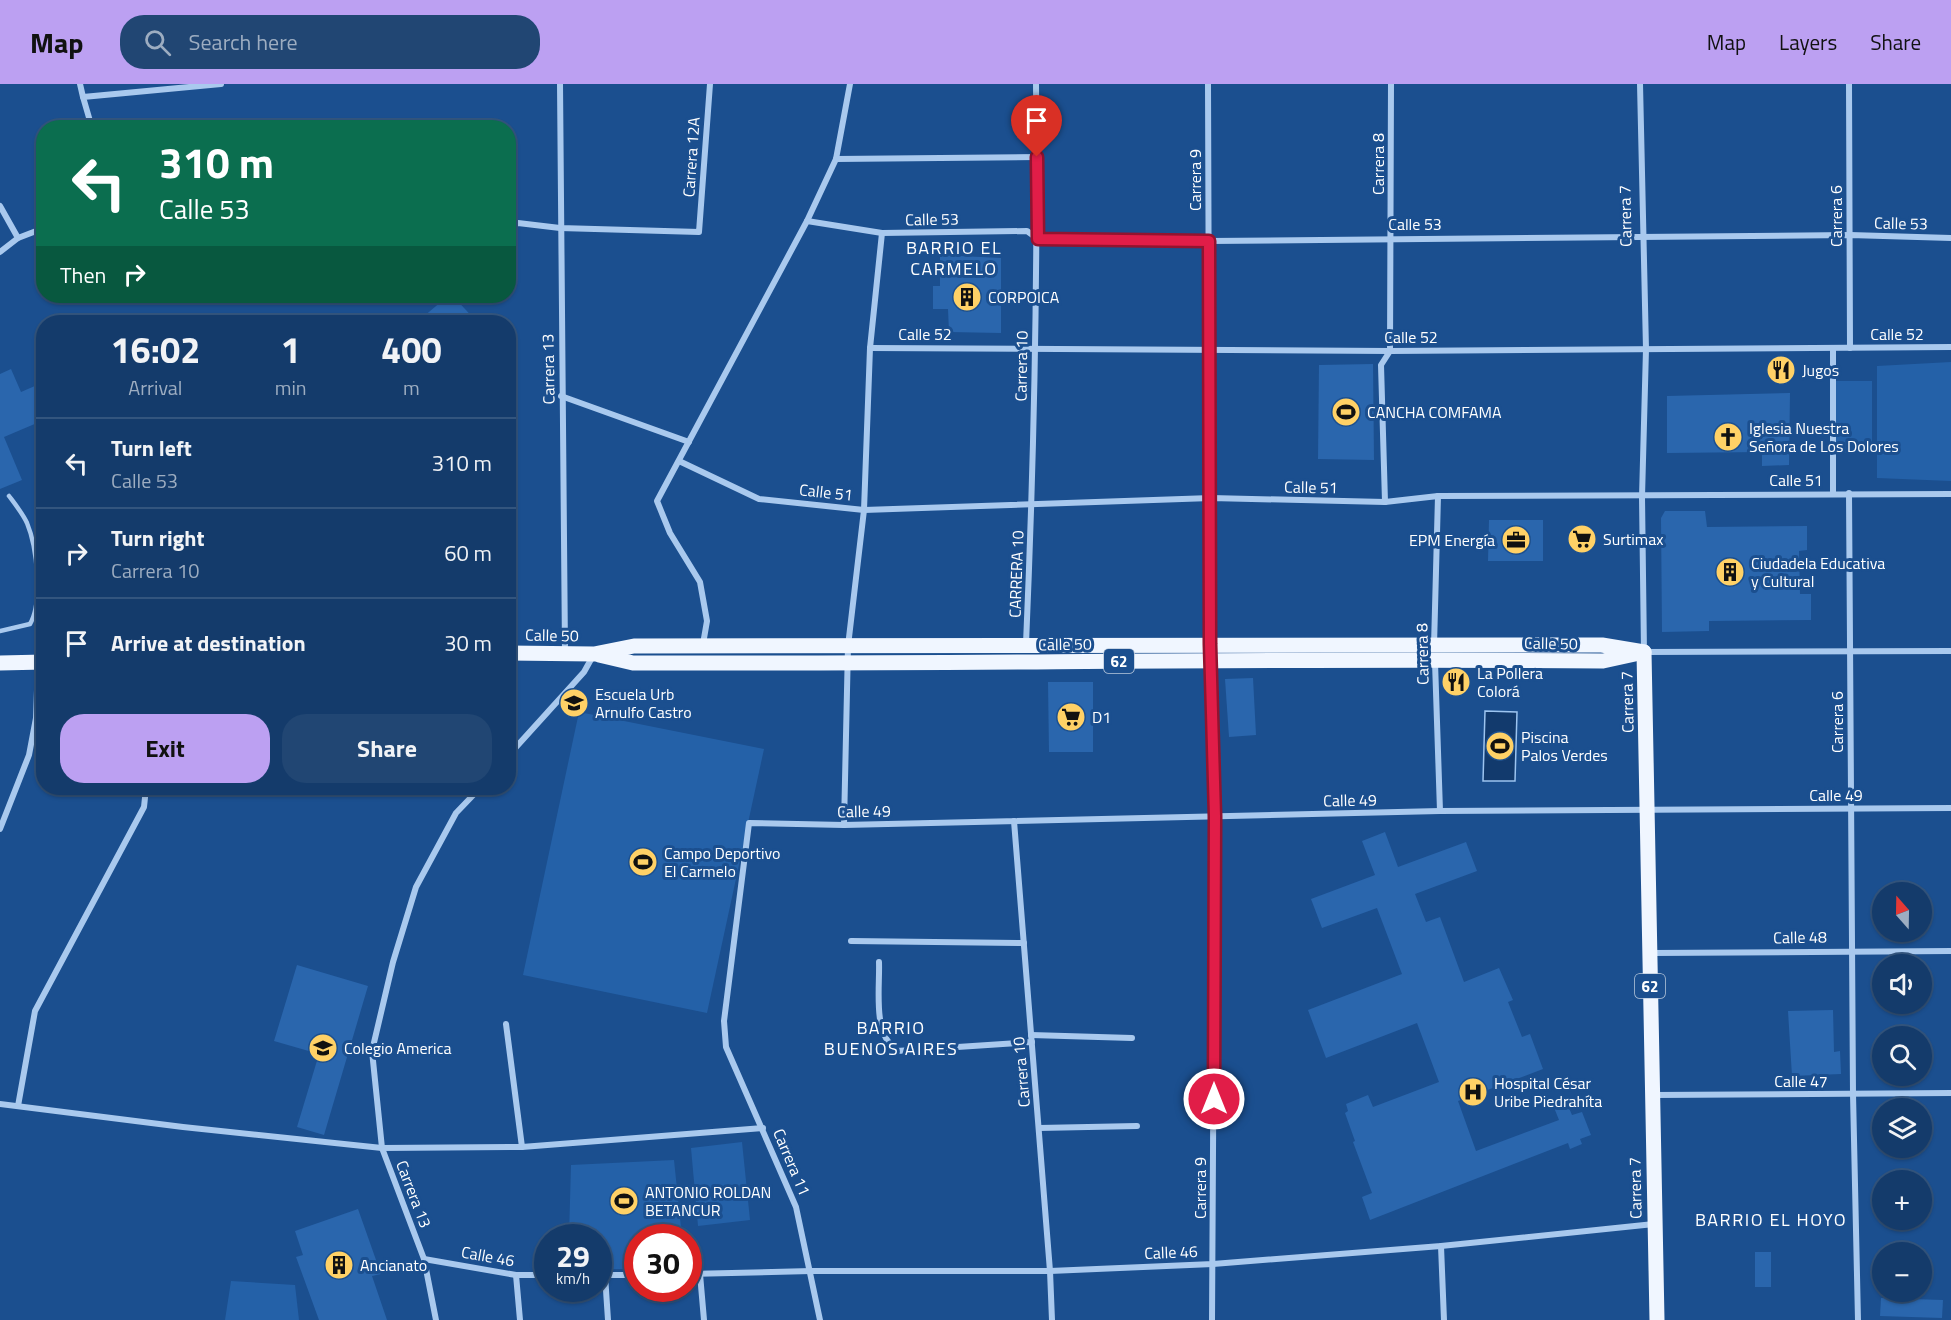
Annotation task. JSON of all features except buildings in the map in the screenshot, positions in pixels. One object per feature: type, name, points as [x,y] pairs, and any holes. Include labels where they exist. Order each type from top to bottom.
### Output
[{"type":"main road","name":"Calle 50","points":[[594,654],[634,646],[1026,644],[1210,644],[1434,652]]},
{"type":"main road","name":"Calle 50","points":[[516,653],[594,654],[633,663],[848,664],[1211,660],[1602,645],[1644,652]]},
{"type":"main road","name":"Carrera 7","points":[[1644,652],[1657,1320]]},
{"type":"main road","points":[[0,663],[36,662]]},
{"type":"street","points":[[80,84],[90,120]]},
{"type":"street","points":[[83,97],[221,84]]},
{"type":"street","name":"Carrera 13","points":[[560,84],[565,653]]},
{"type":"street","name":"Carrera 12A","points":[[560,228],[699,232],[710,84]]},
{"type":"street","points":[[702,646],[707,621],[700,582],[670,533],[657,501],[807,222],[836,159],[850,84]]},
{"type":"street","name":"Carrera 10","points":[[1032,504],[1038,239],[1036,84]]},
{"type":"street","name":"Carrera 9","points":[[1208,84],[1210,644],[1215,816],[1212,1320]]},
{"type":"street","name":"Carrera 8","points":[[1385,502],[1381,365],[1390,351],[1391,84]]},
{"type":"street","name":"Carrera 7","points":[[1640,84],[1646,349],[1642,497],[1644,652]]},
{"type":"street","name":"Carrera 6","points":[[1849,84],[1850,348]]},
{"type":"street","points":[[836,159],[1037,157]]},
{"type":"street","points":[[0,206],[18,238]]},
{"type":"street","name":"Calle 53","points":[[807,222],[882,233],[1028,231],[1038,239],[1209,241],[1391,237],[1644,238],[1850,235],[1951,238]]},
{"type":"street","points":[[516,223],[560,228]]},
{"type":"street","points":[[0,252],[18,238],[36,231]]},
{"type":"street","points":[[844,825],[848,646],[864,510],[870,348],[882,233]]},
{"type":"street","name":"Calle 52","points":[[870,348],[1390,351],[1951,347]]},
{"type":"street","points":[[1833,348],[1833,493]]},
{"type":"street","points":[[561,396],[688,442]]},
{"type":"street","name":"Calle 51","points":[[680,461],[759,499],[864,510],[1210,498],[1385,502],[1438,496],[1951,494]]},
{"type":"street","name":"Carrera 6","points":[[1850,493],[1853,1094],[1858,1320]]},
{"type":"street","name":"Carrera 8","points":[[1438,496],[1434,652],[1440,812]]},
{"type":"street","name":"CARRERA 10","points":[[1026,644],[1032,504]]},
{"type":"street","name":"Calle 50","points":[[1644,652],[1951,651]]},
{"type":"street","points":[[516,747],[584,672],[594,654]]},
{"type":"street","points":[[0,829],[29,755],[36,718]]},
{"type":"street","points":[[18,1106],[35,1011],[144,807],[145,795]]},
{"type":"street","name":"Carrera 13","points":[[436,1320],[424,1258],[382,1148],[372,1051],[393,962],[416,887],[456,813],[473,795]]},
{"type":"street","name":"Calle 49","points":[[749,823],[844,825],[1440,812],[1951,808]]},
{"type":"street","name":"Carrera 10","points":[[1014,821],[1052,1320]]},
{"type":"street","name":"Carrera 11","points":[[749,823],[724,1021],[726,1047],[796,1207],[820,1320]]},
{"type":"street","points":[[851,941],[1024,942]]},
{"type":"street","name":"Calle 48","points":[[1649,953],[1951,951]]},
{"type":"street","points":[[879,962],[882,1030],[888,1045],[897,1051],[1032,1039],[1132,1038]]},
{"type":"street","points":[[506,1024],[522,1147]]},
{"type":"street","name":"Calle 47","points":[[1651,1095],[1951,1093]]},
{"type":"street","points":[[0,1104],[183,1127],[382,1148],[522,1147],[763,1128]]},
{"type":"street","points":[[1039,1128],[1137,1126]]},
{"type":"street","name":"Calle 46","points":[[702,1274],[811,1271],[1050,1271],[1213,1264],[1441,1246],[1654,1224]]},
{"type":"street","points":[[1441,1246],[1444,1320]]},
{"type":"street","name":"Calle 46","points":[[424,1258],[516,1275],[534,1275]]},
{"type":"street","points":[[516,1275],[520,1320]]},
{"type":"street","points":[[702,1297],[704,1320]]},
{"type":"street","points":[[606,1302],[608,1320]]},
{"type":"lane","points":[[0,631],[30,624],[36,614],[36,553],[27,523],[9,496]]},
{"type":"shaded area","points":[[1951,362],[1951,481],[1877,478],[1877,366]]},
{"type":"shaded area","points":[[1835,381],[1872,381],[1872,453],[1835,453]]},
{"type":"shaded area","name":"Piscina Palos Verdes","points":[[1485,711],[1517,712],[1515,781],[1483,781]]},
{"type":"shaded area","name":"Campo Deportivo El Carmelo","points":[[579,712],[764,749],[707,1013],[523,975]]},
{"type":"shaded area","points":[[742,1142],[750,1220],[702,1226],[698,1224],[691,1148]]},
{"type":"shaded area","name":"ANTONIO ROLDAN BETANCUR","points":[[674,1160],[681,1224],[624,1224],[624,1269],[612,1269],[612,1224],[569,1224],[571,1165]]},
{"type":"shaded area","points":[[231,1281],[295,1285],[299,1320],[225,1320]]},
{"type":"place","name":"CORPOICA","points":[[967,297]]},
{"type":"place","name":"Jugos","points":[[1781,370]]},
{"type":"place","name":"CANCHA COMFAMA","points":[[1346,412]]},
{"type":"place","name":"Iglesia Nuestra Señora de Los Dolores","points":[[1728,437]]},
{"type":"place","name":"Surtimax","points":[[1582,539]]},
{"type":"place","name":"EPM Energía","points":[[1516,540]]},
{"type":"place","name":"Ciudadela Educativa y Cultural","points":[[1730,572]]},
{"type":"place","name":"La Pollera Colorá","points":[[1456,682]]},
{"type":"place","name":"Escuela Urb Arnulfo Castro","points":[[574,703]]},
{"type":"place","name":"D1","points":[[1071,717]]},
{"type":"place","name":"Piscina Palos Verdes","points":[[1500,746]]},
{"type":"place","name":"Campo Deportivo El Carmelo","points":[[643,862]]},
{"type":"place","name":"Colegio America","points":[[323,1048]]},
{"type":"place","name":"Hospital César Uribe Piedrahíta","points":[[1473,1092]]},
{"type":"place","name":"ANTONIO ROLDAN BETANCUR","points":[[624,1201]]},
{"type":"place","name":"Ancianato","points":[[339,1265]]},
{"type":"district","name":"BARRIO EL CARMELO","points":[[954,258]]},
{"type":"district","name":"BARRIO BUENOS AIRES","points":[[891,1037]]},
{"type":"district","name":"BARRIO EL HOYO","points":[[1771,1219]]},
{"type":"route","points":[[1037,157],[1038,239],[1209,241],[1210,644],[1215,816],[1214,1099]]}]
